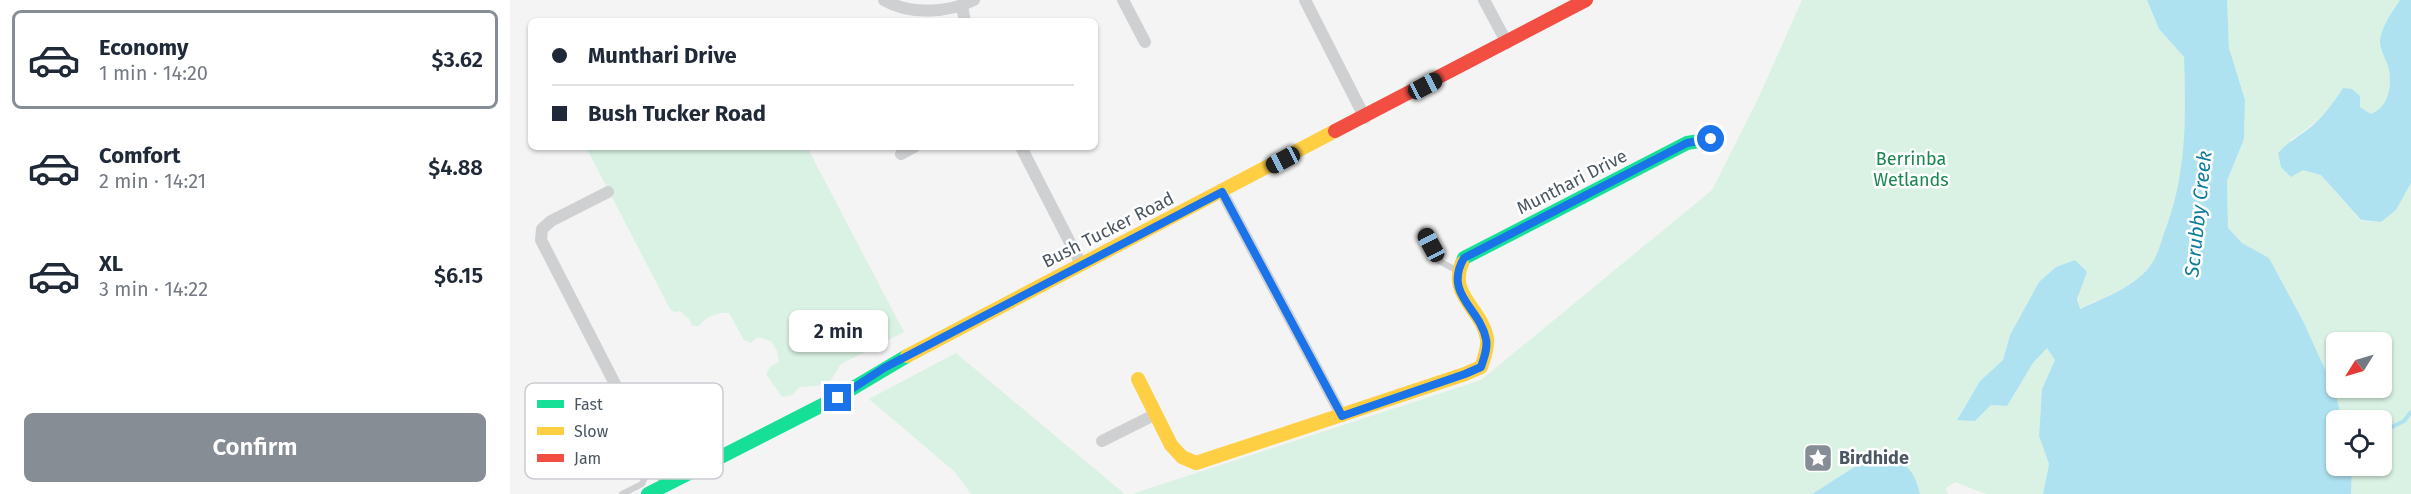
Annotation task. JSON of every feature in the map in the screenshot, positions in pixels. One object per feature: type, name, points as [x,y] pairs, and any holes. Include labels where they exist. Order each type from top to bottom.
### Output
[{"type":"street","points":[[884,0],[896,7],[944,10],[962,7],[974,0]]},
{"type":"street","points":[[1123,0],[1145,42]]},
{"type":"street","points":[[1305,0],[1365,117]]},
{"type":"street","points":[[1484,0],[1507,43]]},
{"type":"street","name":"Bush Tucker Road","points":[[723,457],[838,398],[884,368],[1586,0]]},
{"type":"street","points":[[962,7],[964,18]]},
{"type":"street","name":"Munthari Drive","points":[[1457,270],[1464,258],[1687,143],[1711,139]]},
{"type":"street","points":[[901,154],[908,150]]},
{"type":"street","points":[[1023,150],[1081,264]]},
{"type":"street","points":[[608,192],[551,221],[542,229],[541,240],[614,383]]},
{"type":"street","points":[[1222,192],[1342,416]]},
{"type":"street","points":[[1138,379],[1171,445],[1182,457],[1196,463],[1465,374],[1481,367],[1486,350],[1486,338],[1456,282],[1457,270]]},
{"type":"street","points":[[1102,441],[1156,414]]},
{"type":"street","points":[[664,479],[667,485]]},
{"type":"street","name":"Bush Tucker Road","points":[[648,494],[679,479]]},
{"type":"lane","points":[[1423,230],[1439,261],[1457,270]]},
{"type":"lane","points":[[622,494],[642,484],[644,479]]},
{"type":"green space","name":"Berrinba Wetlands","points":[[1802,0],[2147,0],[2159,29],[2184,57],[2185,125],[2178,189],[2154,260],[2138,279],[2129,285],[2079,309],[2075,260],[2056,267],[2039,282],[2010,335],[2003,360],[1980,381],[1957,419],[1975,421],[1991,405],[2007,406],[2033,363],[2047,347],[2055,360],[2042,389],[2039,436],[2049,464],[2043,494],[1986,494],[1955,482],[1946,488],[1948,494],[1920,494],[1917,482],[1878,452],[1812,494],[1132,494],[1481,380],[1712,190],[1757,101]]},
{"type":"green space","points":[[2227,0],[2400,0],[2387,20],[2380,43],[2390,77],[2388,96],[2385,101],[2377,111],[2371,114],[2360,107],[2343,88],[2320,117],[2290,140],[2303,170],[2321,175],[2361,221],[2381,222],[2396,210],[2411,183],[2411,494],[2351,494],[2352,476],[2392,476],[2392,410],[2340,410],[2337,398],[2392,398],[2392,332],[2326,332],[2326,371],[2303,321],[2269,258],[2242,243],[2228,229],[2227,181],[2244,139],[2245,100],[2229,48]]},
{"type":"green space","points":[[588,150],[809,150],[904,332],[841,364],[831,380],[817,386],[800,387],[792,395],[782,397],[766,374],[771,366],[779,362],[777,351],[771,341],[758,337],[751,343],[744,340],[729,313],[712,316],[699,326],[692,326],[690,320],[680,311],[674,312],[670,309]]},
{"type":"green space","points":[[956,353],[1125,494],[971,494],[955,472],[869,399]]},
{"type":"water","name":"Scrubby Creek","points":[[2147,0],[2227,0],[2229,48],[2245,100],[2244,139],[2227,181],[2228,228],[2242,243],[2269,258],[2303,321],[2326,371],[2326,398],[2337,398],[2340,410],[2326,410],[2326,476],[2352,476],[2351,494],[2043,494],[2049,464],[2039,436],[2042,389],[2055,360],[2047,348],[2033,363],[2007,406],[1991,405],[1975,421],[1957,420],[1980,381],[2003,360],[2010,335],[2039,282],[2056,267],[2075,260],[2087,272],[2077,299],[2080,309],[2129,285],[2146,271],[2156,256],[2177,190],[2185,124],[2184,57],[2159,29]]},
{"type":"water","points":[[2400,0],[2411,0],[2411,183],[2396,210],[2381,222],[2361,220],[2321,175],[2303,170],[2291,177],[2281,167],[2278,153],[2317,121],[2343,88],[2352,89],[2360,96],[2360,107],[2371,114],[2385,102],[2390,77],[2380,43],[2387,20]]},
{"type":"water","points":[[1878,452],[1906,466],[1914,477],[1920,494],[1812,494]]},
{"type":"waterway","points":[[2392,427],[2404,421],[2411,412]]},
{"type":"traffic: fast","points":[[1462,263],[1464,258],[1687,143],[1711,139]]},
{"type":"traffic: fast","points":[[723,456],[838,397],[907,356]]},
{"type":"traffic: fast","points":[[648,494],[677,479]]},
{"type":"traffic: slow","points":[[907,356],[1335,131]]},
{"type":"traffic: slow","points":[[1138,379],[1171,445],[1182,457],[1196,463],[1465,374],[1481,367],[1486,354],[1487,339],[1479,319],[1459,284],[1462,263]]},
{"type":"traffic: jam","points":[[1335,131],[1586,0]]},
{"type":"place","name":"Birdhide","points":[[1818,458]]},
{"type":"route","points":[[838,398],[884,368],[1222,192],[1342,416],[1481,367],[1486,350],[1486,338],[1456,282],[1457,270],[1464,258],[1687,143],[1711,139]]}]
